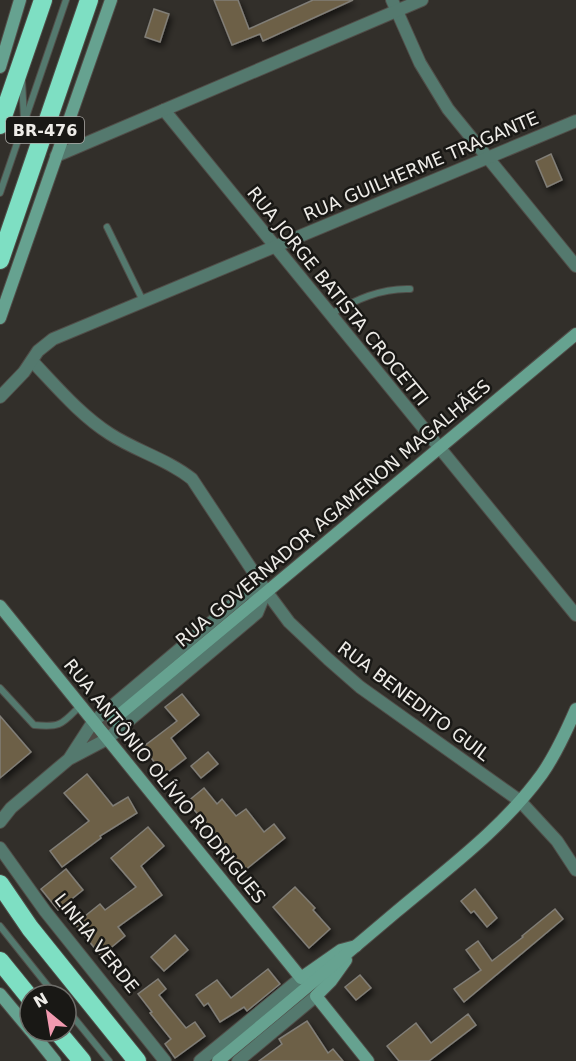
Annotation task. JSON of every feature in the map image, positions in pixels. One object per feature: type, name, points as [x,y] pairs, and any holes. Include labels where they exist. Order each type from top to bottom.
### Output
[{"type":"highway","name":"BR-476","points":[[0,260],[89,0]]},
{"type":"highway","name":"BR-476","points":[[0,125],[40,5]]},
{"type":"highway","points":[[0,884],[36,936],[137,1061]]},
{"type":"highway","points":[[0,961],[18,983]]},
{"type":"highway","points":[[67,1043],[82,1061]]},
{"type":"street","points":[[0,67],[20,0]]},
{"type":"street","points":[[0,318],[111,0]]},
{"type":"street","points":[[56,156],[164,110],[394,5],[422,0]]},
{"type":"street","points":[[394,5],[432,86],[454,118],[576,266]]},
{"type":"street","name":"RUA JORGE BATISTA CROCETTI","points":[[164,110],[576,615]]},
{"type":"street","name":"RUA GUILHERME TRAGANTE","points":[[0,396],[24,372],[38,351],[53,339],[576,121]]},
{"type":"street","name":"RUA GOVERNADOR AGAMENON MAGALHÃES","points":[[113,720],[576,334]]},
{"type":"street","name":"RUA BENEDITO GUIL","points":[[32,361],[98,426],[182,471],[192,479],[266,591],[290,622],[345,674],[520,801],[551,834],[576,870]]},
{"type":"street","points":[[0,822],[5,810],[69,759],[107,739],[257,613],[266,591],[246,593],[93,722],[69,759]]},
{"type":"street","name":"RUA ANTÔNIO OLÍVIO RODRIGUES","points":[[0,606],[301,978]]},
{"type":"street","points":[[218,1061],[477,843],[520,801],[553,756],[576,710]]},
{"type":"street","name":"LINHA VERDE","points":[[0,848],[45,911],[165,1061]]},
{"type":"street","points":[[200,1061],[301,978],[341,950],[356,946]]},
{"type":"street","points":[[238,1061],[316,996],[331,981],[356,946]]},
{"type":"street","points":[[0,993],[18,1016]]},
{"type":"street","points":[[316,996],[368,1061]]},
{"type":"street","points":[[40,1043],[55,1061]]},
{"type":"lane","points":[[0,193],[66,0]]},
{"type":"lane","points":[[21,64],[24,122]]},
{"type":"lane","points":[[106,227],[143,301]]},
{"type":"lane","points":[[330,314],[370,295],[392,288],[410,289]]},
{"type":"lane","points":[[0,688],[34,725],[53,727],[80,706]]},
{"type":"lane","points":[[0,926],[45,983]]},
{"type":"lane","points":[[78,1023],[109,1061]]},
{"type":"building","points":[[214,0],[238,0],[249,29],[313,0],[353,0],[263,41],[260,34],[232,45]]},
{"type":"building","points":[[154,9],[169,14],[160,42],[145,37]]},
{"type":"building","points":[[551,154],[562,180],[547,187],[536,161]]},
{"type":"building","points":[[182,694],[199,715],[171,738],[186,758],[164,775],[143,747],[177,721],[165,707]]},
{"type":"building","points":[[0,716],[31,752],[0,778]]},
{"type":"building","points":[[208,752],[218,764],[201,778],[191,766]]},
{"type":"building","points":[[87,774],[113,806],[128,797],[137,813],[100,836],[101,838],[62,867],[50,851],[89,821],[64,793]]},
{"type":"building","points":[[204,788],[217,804],[222,799],[236,816],[246,809],[264,832],[274,824],[285,838],[244,871],[215,833],[187,802]]},
{"type":"building","points":[[148,827],[164,846],[141,866],[162,895],[118,927],[125,936],[101,956],[75,924],[100,904],[105,910],[136,887],[111,858]]},
{"type":"building","points":[[66,869],[83,890],[58,910],[41,889]]},
{"type":"building","points":[[295,887],[315,908],[313,910],[330,929],[309,948],[273,907]]},
{"type":"building","points":[[475,889],[497,918],[487,927],[474,911],[471,913],[461,901]]},
{"type":"building","points":[[555,909],[563,919],[464,1002],[454,989],[481,970],[466,950],[478,941],[492,961]]},
{"type":"building","points":[[175,935],[188,950],[164,971],[151,957]]},
{"type":"building","points":[[268,969],[280,984],[247,1011],[244,1007],[220,1022],[208,1003],[204,1006],[196,995],[217,980],[231,998]]},
{"type":"building","points":[[360,975],[371,988],[356,1000],[345,987]]},
{"type":"building","points":[[158,979],[166,989],[159,995],[186,1028],[195,1022],[205,1036],[175,1058],[165,1044],[171,1039],[138,994]]},
{"type":"building","points":[[468,1014],[476,1025],[429,1061],[399,1061],[387,1046],[416,1023],[431,1043]]},
{"type":"building","points":[[307,1021],[328,1053],[333,1049],[343,1061],[259,1061],[282,1044],[279,1039]]},
{"type":"tunnel","points":[[75,752],[113,720]]}]
